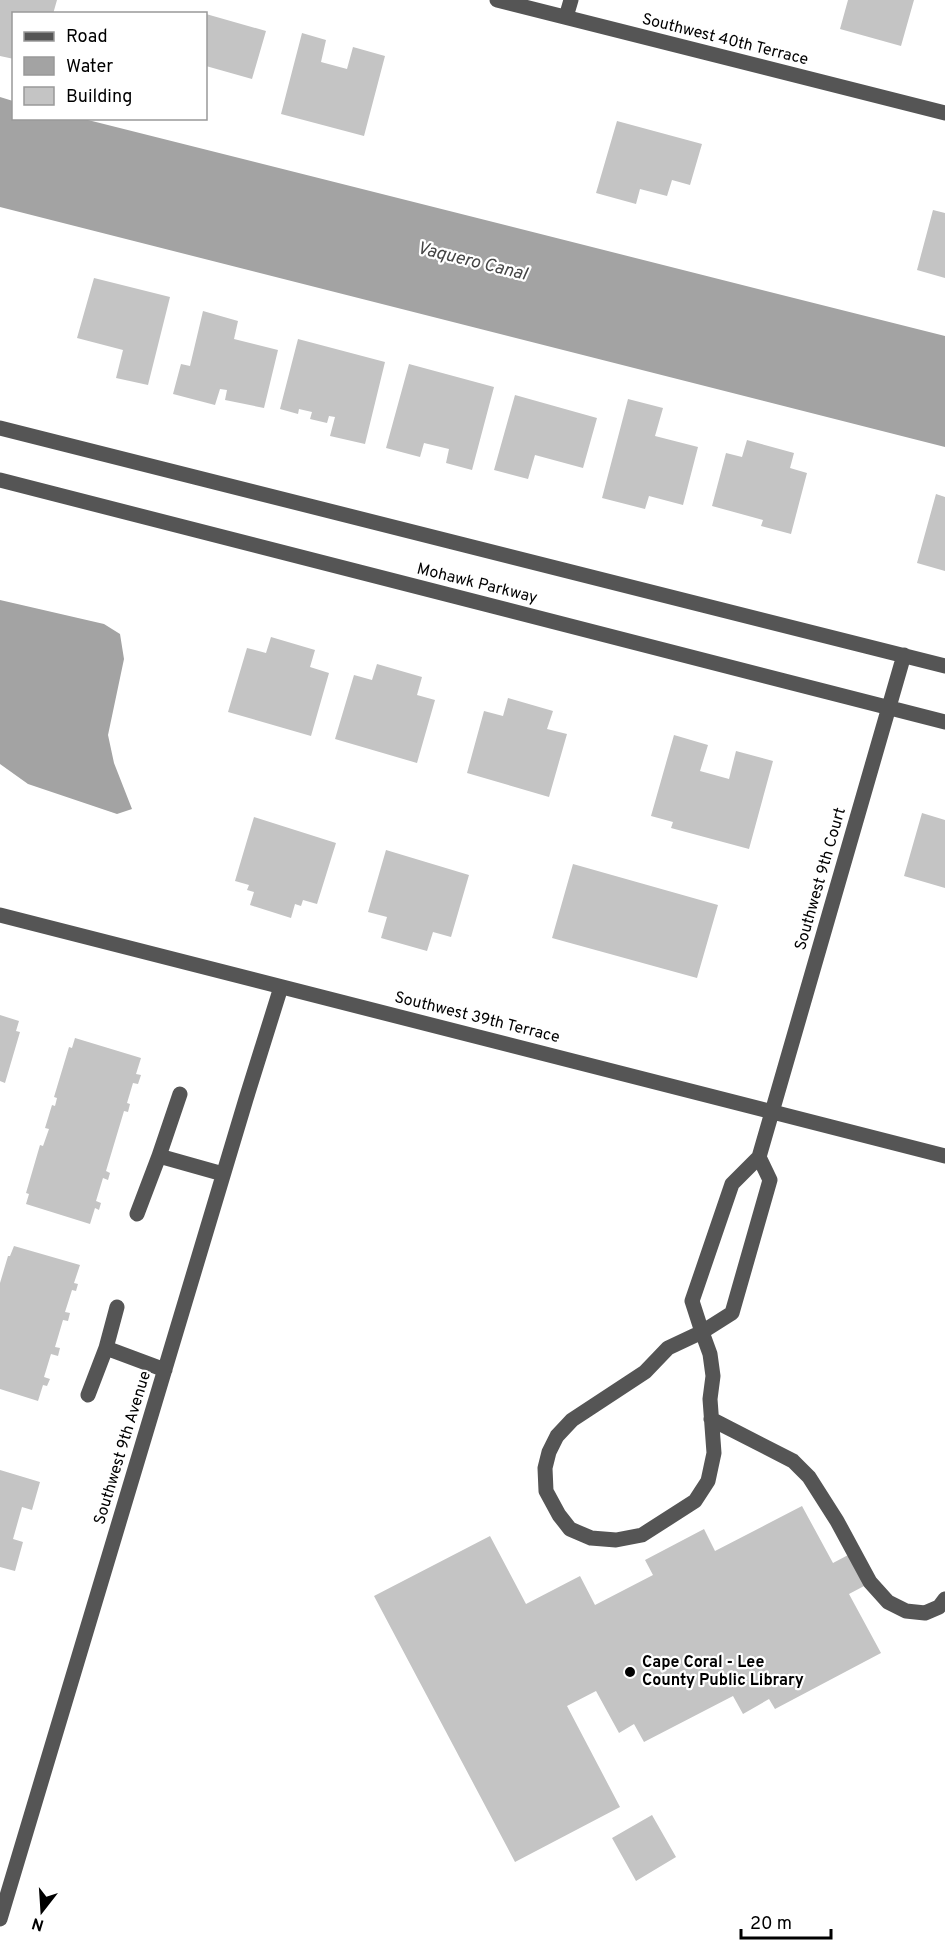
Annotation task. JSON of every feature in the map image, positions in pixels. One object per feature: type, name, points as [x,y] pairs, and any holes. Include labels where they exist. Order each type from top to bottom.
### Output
[{"type":"street","name":"Southwest 40th Terrace","points":[[497,0],[945,113]]},
{"type":"street","points":[[566,17],[571,0]]},
{"type":"street","points":[[0,428],[945,666]]},
{"type":"street","name":"Mohawk Parkway","points":[[0,480],[945,722]]},
{"type":"street","name":"Southwest 9th Court","points":[[759,1157],[904,655]]},
{"type":"street","name":"Southwest 39th Terrace","points":[[0,915],[945,1156]]},
{"type":"street","name":"Southwest 9th Avenue","points":[[0,1919],[281,987]]},
{"type":"street","points":[[137,1214],[180,1094]]},
{"type":"street","points":[[159,1156],[223,1174]]},
{"type":"street","points":[[759,1157],[732,1184],[692,1301],[702,1332],[710,1354],[713,1376],[710,1399],[714,1453],[708,1481],[695,1501],[642,1534],[616,1540],[591,1538],[570,1529],[559,1515],[546,1491],[545,1468],[549,1452],[557,1436],[572,1420],[645,1372],[668,1348],[702,1332],[732,1313],[770,1180],[759,1157]]},
{"type":"street","points":[[88,1395],[106,1348],[117,1307]]},
{"type":"street","points":[[106,1348],[165,1370]]},
{"type":"street","points":[[711,1419],[793,1461],[809,1477],[837,1521],[870,1582],[888,1602],[906,1611],[925,1612],[939,1606],[945,1599]]},
{"type":"water","name":"Vaquero Canal","points":[[0,97],[12,101],[12,120],[88,120],[945,336],[945,447],[0,207]]},
{"type":"water","points":[[0,600],[104,624],[120,634],[124,659],[108,735],[114,763],[132,809],[117,814],[28,784],[0,764]]},
{"type":"building","points":[[0,0],[57,0],[54,12],[12,12],[12,59],[0,56]]},
{"type":"building","points":[[848,0],[914,0],[901,46],[840,29]]},
{"type":"building","points":[[207,14],[266,31],[252,79],[207,66]]},
{"type":"building","points":[[302,33],[326,40],[321,62],[347,69],[353,47],[385,56],[364,136],[281,114]]},
{"type":"building","points":[[617,121],[702,144],[690,185],[672,180],[667,196],[640,189],[636,204],[596,193]]},
{"type":"building","points":[[933,210],[945,213],[945,278],[917,270]]},
{"type":"building","points":[[94,278],[170,297],[148,385],[116,378],[123,350],[77,338]]},
{"type":"building","points":[[203,311],[238,321],[234,339],[278,350],[264,408],[225,400],[227,390],[220,389],[215,405],[173,394],[181,364],[190,366]]},
{"type":"building","points":[[298,339],[385,362],[365,444],[330,436],[335,417],[329,416],[327,423],[310,419],[312,412],[299,409],[298,414],[280,409]]},
{"type":"building","points":[[409,364],[494,387],[472,470],[446,463],[449,449],[424,443],[420,457],[386,448]]},
{"type":"building","points":[[515,395],[597,418],[583,468],[535,455],[528,479],[494,470]]},
{"type":"building","points":[[628,399],[663,408],[655,436],[698,447],[683,505],[649,496],[645,509],[602,498]]},
{"type":"building","points":[[747,440],[794,453],[790,468],[807,473],[791,534],[761,526],[763,520],[712,506],[726,453],[742,457]]},
{"type":"building","points":[[936,494],[945,497],[945,571],[917,563]]},
{"type":"building","points":[[271,637],[315,650],[310,667],[329,673],[311,736],[228,712],[247,648],[266,653]]},
{"type":"building","points":[[377,664],[422,677],[417,695],[435,700],[417,763],[335,739],[354,675],[372,680]]},
{"type":"building","points":[[508,698],[553,711],[547,729],[567,734],[549,797],[467,773],[484,711],[503,716]]},
{"type":"building","points":[[674,735],[708,745],[700,771],[729,779],[736,751],[773,761],[749,849],[671,828],[673,822],[651,816]]},
{"type":"building","points":[[922,813],[945,820],[945,888],[904,876]]},
{"type":"building","points":[[254,817],[336,843],[317,904],[303,900],[301,906],[295,904],[291,918],[250,905],[254,892],[247,890],[249,885],[235,881]]},
{"type":"building","points":[[386,850],[469,875],[451,937],[433,932],[427,951],[381,938],[387,917],[368,912]]},
{"type":"building","points":[[573,864],[718,905],[697,978],[552,938]]},
{"type":"building","points":[[0,1015],[19,1021],[16,1031],[20,1032],[5,1083],[0,1081]]},
{"type":"building","points":[[75,1038],[141,1058],[136,1074],[141,1075],[138,1084],[133,1083],[127,1103],[130,1104],[128,1112],[124,1111],[106,1171],[110,1173],[108,1180],[103,1178],[96,1201],[101,1203],[99,1210],[95,1208],[90,1224],[26,1204],[29,1194],[26,1193],[40,1145],[43,1146],[49,1129],[45,1128],[52,1105],[55,1106],[57,1098],[54,1097],[69,1047],[72,1048]]},
{"type":"building","points":[[14,1246],[80,1265],[74,1283],[78,1284],[76,1291],[72,1290],[65,1312],[70,1313],[68,1321],[63,1320],[55,1347],[60,1348],[58,1356],[51,1354],[44,1377],[50,1379],[47,1386],[43,1385],[38,1401],[0,1389],[0,1283],[8,1256]]},
{"type":"building","points":[[0,1470],[40,1482],[32,1510],[22,1507],[13,1539],[23,1542],[15,1571],[0,1567]]},
{"type":"building","name":"Cape Coral - Lee County Public Library","points":[[802,1506],[833,1563],[850,1554],[866,1585],[849,1594],[881,1653],[775,1709],[769,1699],[743,1714],[733,1696],[644,1742],[634,1724],[619,1733],[596,1691],[567,1706],[620,1807],[515,1862],[374,1596],[490,1536],[526,1604],[580,1576],[595,1605],[653,1575],[645,1560],[704,1529],[715,1551]]},
{"type":"building","points":[[652,1815],[676,1857],[636,1881],[612,1838]]},
{"type":"place","name":"Cape Coral - Lee County Public Library","points":[[630,1672]]}]
